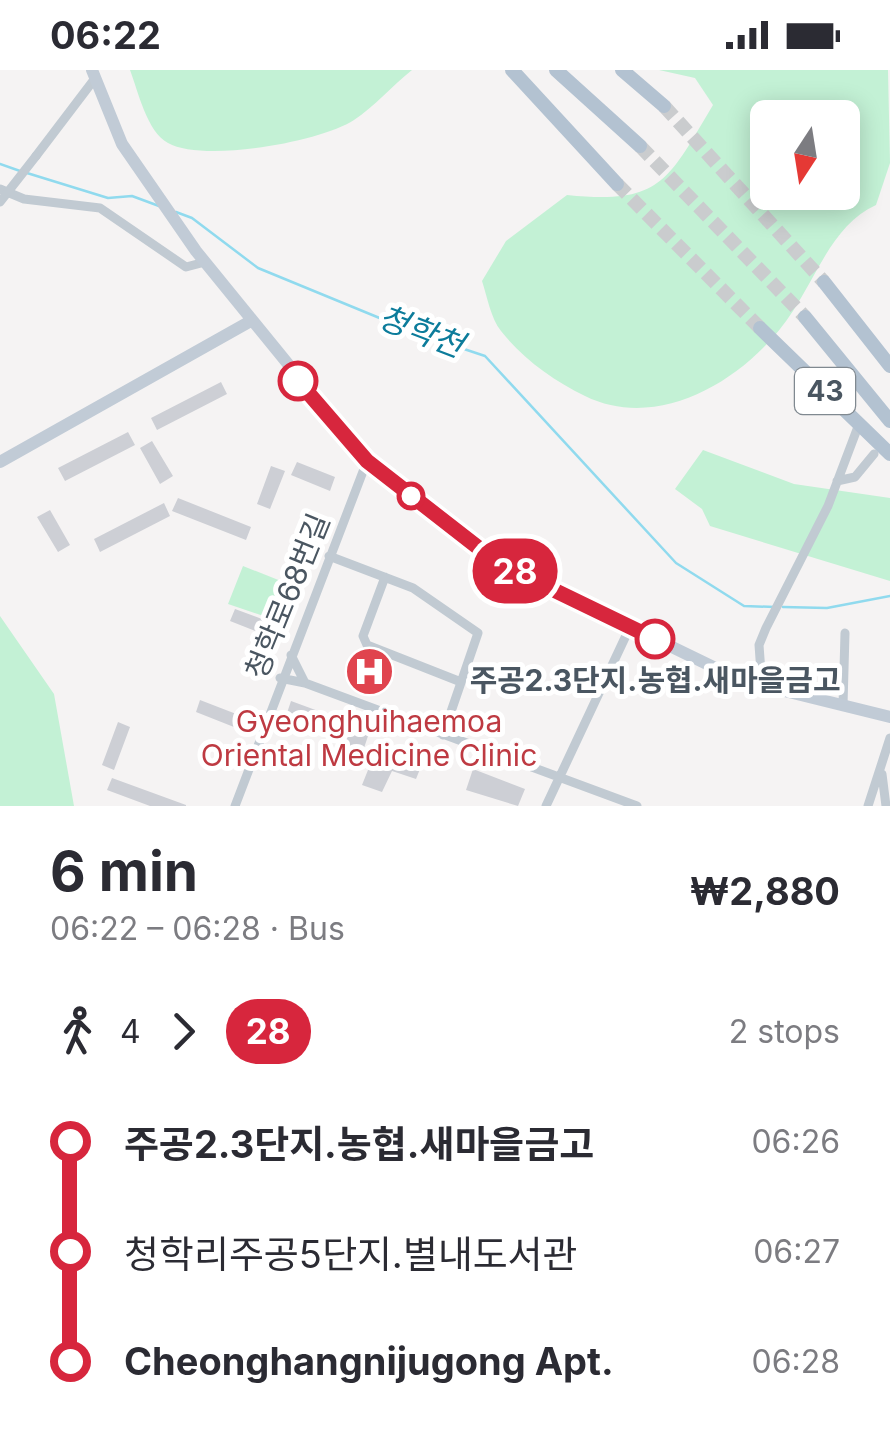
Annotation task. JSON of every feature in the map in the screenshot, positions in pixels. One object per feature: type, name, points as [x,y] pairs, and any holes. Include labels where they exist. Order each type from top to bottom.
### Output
[{"type":"main road","points":[[512,70],[617,184]]},
{"type":"main road","points":[[556,70],[640,146]]},
{"type":"main road","points":[[622,70],[664,106]]},
{"type":"main road","name":"43","points":[[824,282],[890,366]]},
{"type":"main road","points":[[804,317],[890,421]]},
{"type":"main road","name":"43","points":[[760,328],[890,454]]},
{"type":"street","points":[[0,202],[93,75]]},
{"type":"street","points":[[93,75],[122,144],[200,257],[249,322],[367,461],[498,563],[762,686],[890,717]]},
{"type":"street","points":[[0,190],[24,199],[100,208],[186,266],[200,257]]},
{"type":"street","points":[[0,462],[249,322]]},
{"type":"street","points":[[762,686],[760,645],[837,481],[859,424]]},
{"type":"street","points":[[837,481],[855,477],[874,454]]},
{"type":"street","name":"청학로68번길","points":[[235,806],[280,678],[367,461]]},
{"type":"street","points":[[330,556],[413,588],[478,634],[443,734]]},
{"type":"street","points":[[385,577],[363,636],[368,645],[462,682]]},
{"type":"street","points":[[546,806],[630,627]]},
{"type":"street","points":[[843,705],[845,634]]},
{"type":"street","points":[[291,655],[305,683]]},
{"type":"street","points":[[280,678],[305,683],[637,806]]},
{"type":"street","points":[[868,806],[890,738]]},
{"type":"street","points":[[881,769],[886,806]]},
{"type":"green space","points":[[130,70],[412,70],[361,115],[338,128],[262,147],[207,151],[185,149],[161,138],[144,110]]},
{"type":"green space","points":[[659,70],[888,70],[890,163],[876,205],[861,213],[838,237],[775,335],[729,376],[674,403],[644,408],[614,406],[585,396],[539,368],[509,341],[492,314],[482,281],[506,241],[567,195],[624,196],[659,182],[685,152],[713,105],[695,78]]},
{"type":"green space","points":[[703,450],[794,484],[890,498],[890,581],[710,526],[702,509],[675,489]]},
{"type":"green space","points":[[243,566],[296,587],[284,623],[228,604]]},
{"type":"green space","points":[[0,616],[54,694],[74,806],[0,806]]},
{"type":"building","points":[[221,382],[227,394],[157,430],[151,418]]},
{"type":"building","points":[[128,432],[135,445],[65,481],[58,468]]},
{"type":"building","points":[[152,441],[173,476],[160,484],[140,448]]},
{"type":"building","points":[[297,462],[335,477],[330,491],[291,475]]},
{"type":"building","points":[[271,466],[285,471],[270,509],[257,504]]},
{"type":"building","points":[[178,498],[251,527],[246,540],[172,511]]},
{"type":"building","points":[[164,503],[170,516],[100,552],[94,539]]},
{"type":"building","points":[[50,510],[70,545],[58,552],[37,517]]},
{"type":"building","points":[[235,609],[278,625],[273,638],[230,621]]},
{"type":"building","points":[[200,700],[244,717],[239,729],[196,712]]},
{"type":"building","points":[[291,701],[370,730],[363,751],[284,722]]},
{"type":"building","points":[[118,722],[130,727],[114,770],[102,765]]},
{"type":"building","points":[[401,749],[424,759],[416,779],[392,771],[382,792],[362,785],[374,755],[395,764]]},
{"type":"building","points":[[473,769],[525,789],[518,806],[466,790]]},
{"type":"building","points":[[112,778],[186,806],[150,806],[107,790]]},
{"type":"waterway","name":"청학천","points":[[0,164],[20,171]]},
{"type":"waterway","name":"청학천","points":[[27,173],[108,198],[132,196],[159,206]]},
{"type":"waterway","name":"청학천","points":[[176,212],[192,218],[258,268],[416,333],[485,356],[676,563],[744,606],[775,607]]},
{"type":"waterway","name":"청학천","points":[[783,607],[827,608],[890,596]]},
{"type":"tunnel","points":[[664,106],[824,282]]},
{"type":"tunnel","points":[[640,146],[805,317]]},
{"type":"tunnel","points":[[617,184],[760,328]]},
{"type":"bus line","name":"28","points":[[298,381],[367,461],[498,563],[655,639]]},
{"type":"place","name":"주공2.3단지.농협.새마을금고","points":[[655,639]]},
{"type":"place","name":"Gyeonghuihaemoa Oriental Medicine Clinic","points":[[369,672]]}]
